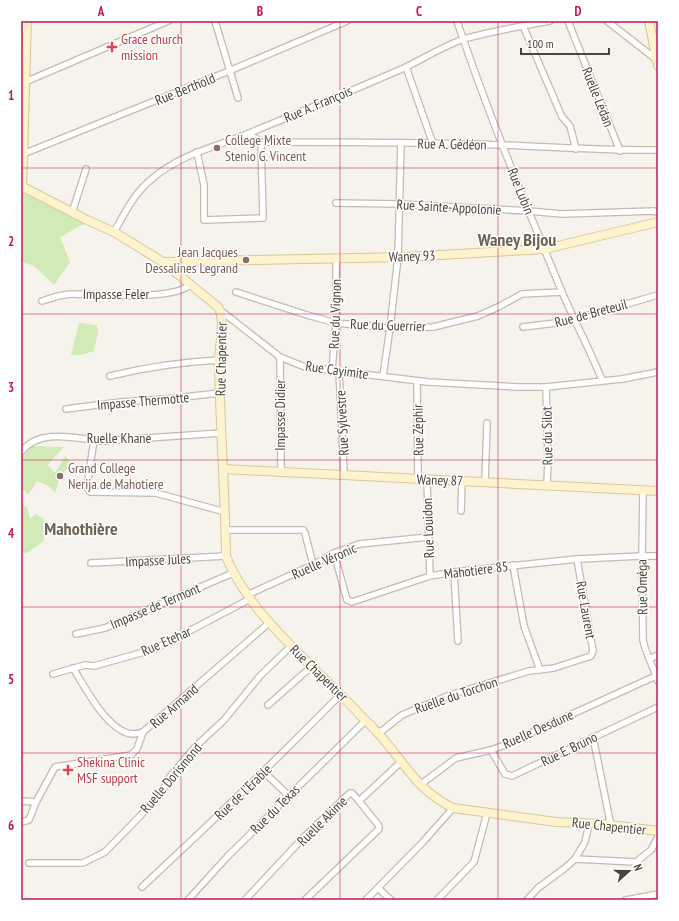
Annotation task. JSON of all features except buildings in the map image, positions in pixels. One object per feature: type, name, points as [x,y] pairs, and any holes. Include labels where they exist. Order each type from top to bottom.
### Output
[{"type":"street","points":[[22,186],[23,97],[25,82],[24,30],[27,21]]},
{"type":"street","points":[[25,82],[168,21]]},
{"type":"street","points":[[215,21],[238,98]]},
{"type":"street","name":"Rue Berthold","points":[[23,154],[229,71],[347,21]]},
{"type":"street","name":"Rue Lubin","points":[[457,21],[529,211],[562,292],[602,380]]},
{"type":"street","name":"Rue A. François","points":[[114,232],[133,198],[153,178],[176,163],[197,152],[248,134],[406,67],[463,40],[550,21]]},
{"type":"street","name":"Ruelle Lédan","points":[[568,21],[620,151]]},
{"type":"street","points":[[607,21],[657,63]]},
{"type":"street","points":[[649,21],[657,63]]},
{"type":"street","points":[[523,26],[562,117],[570,126],[576,149]]},
{"type":"street","points":[[406,67],[433,144]]},
{"type":"street","points":[[197,152],[204,185],[204,220],[263,218],[261,142],[248,134]]},
{"type":"street","name":"Rue A. Gédéon","points":[[261,142],[503,145],[620,151],[658,150]]},
{"type":"street","points":[[383,376],[398,257],[401,143]]},
{"type":"street","points":[[72,213],[86,169]]},
{"type":"street","name":"Rue Cayimite","points":[[22,186],[72,213],[114,232],[163,262],[220,310],[280,357],[305,367],[417,381],[517,387],[546,387],[622,379],[658,372]]},
{"type":"street","name":"Rue Sainte-Appolonie","points":[[336,203],[399,204],[562,214],[654,211],[658,213]]},
{"type":"street","name":"Waney 93","points":[[163,262],[398,257],[545,249],[658,222]]},
{"type":"street","name":"Rue du Vignon","points":[[332,370],[336,323],[336,259]]},
{"type":"street","name":"Impasse Feler","points":[[42,301],[70,294],[120,296],[176,292],[190,285]]},
{"type":"street","name":"Rue du Guerrier","points":[[236,292],[336,323],[390,328],[433,327],[478,316],[498,308],[522,294],[562,292]]},
{"type":"street","name":"Rue de Breteuil","points":[[523,327],[564,322],[658,295]]},
{"type":"street","name":"Rue Chapentier","points":[[220,310],[222,319],[219,360],[226,556],[232,573],[269,623],[311,667],[341,694],[366,720],[388,744],[420,785],[440,801],[454,808],[487,813],[556,822],[658,831]]},
{"type":"street","name":"Impasse Didier","points":[[280,357],[281,473]]},
{"type":"street","points":[[110,376],[165,364],[219,360]]},
{"type":"street","name":"Rue Sylvestre","points":[[339,371],[344,475]]},
{"type":"street","name":"Rue Zéphir","points":[[417,381],[423,479]]},
{"type":"street","name":"Rue du Silot","points":[[546,387],[548,485]]},
{"type":"street","name":"Impasse Thermotte","points":[[66,409],[121,402],[220,393]]},
{"type":"street","points":[[485,482],[487,423]]},
{"type":"street","name":"Ruelle Khane","points":[[21,452],[25,447],[37,440],[54,437],[66,436],[103,441],[221,433]]},
{"type":"street","points":[[94,440],[87,487],[90,492],[156,493],[225,512]]},
{"type":"street","name":"Waney 87","points":[[223,469],[658,491]]},
{"type":"street","name":"Rue Louidon","points":[[423,479],[430,576]]},
{"type":"street","points":[[461,511],[462,481]]},
{"type":"street","name":"Rue Oméga","points":[[643,490],[643,640],[657,677]]},
{"type":"street","points":[[226,530],[303,530],[313,565]]},
{"type":"street","name":"Ruelle Véronic","points":[[249,597],[334,553],[359,544],[428,536]]},
{"type":"street","name":"Mahotiere 85","points":[[334,553],[347,600],[352,602],[430,576],[454,572],[577,559],[658,556]]},
{"type":"street","name":"Impasse Jules","points":[[90,564],[226,556]]},
{"type":"street","name":"Rue Laurent","points":[[540,670],[554,668],[591,656],[593,653],[577,559]]},
{"type":"street","points":[[514,565],[524,626],[540,670]]},
{"type":"street","points":[[454,572],[458,641]]},
{"type":"street","name":"Impasse de Termont","points":[[76,634],[105,628],[232,573]]},
{"type":"street","name":"Rue Etehar","points":[[53,674],[85,665],[94,666],[155,649],[249,597]]},
{"type":"street","name":"Rue Armand","points":[[36,802],[55,767],[131,755],[137,749],[143,732],[269,623]]},
{"type":"street","name":"Ruelle Dorismond","points":[[29,863],[83,863],[105,852],[164,789],[168,779],[195,747],[224,720],[260,676],[291,646]]},
{"type":"street","points":[[649,659],[658,655]]},
{"type":"street","points":[[268,706],[311,667]]},
{"type":"street","points":[[73,668],[105,717],[118,728],[133,734],[143,732]]},
{"type":"street","name":"Ruelle du Torchon","points":[[378,734],[402,715],[450,695],[530,671],[540,670]]},
{"type":"street","name":"Ruelle Desdune","points":[[420,785],[456,758],[490,750],[657,677]]},
{"type":"street","name":"Rue de l'Erable","points":[[142,887],[264,772],[341,694]]},
{"type":"street","name":"Rue E. Bruno","points":[[490,750],[506,774],[512,776],[658,707]]},
{"type":"street","name":"Rue du Texas","points":[[188,900],[227,857],[288,795],[366,720]]},
{"type":"street","points":[[593,737],[611,826]]},
{"type":"street","name":"Ruelle Akime","points":[[245,900],[303,838],[350,793],[352,793],[359,801],[401,762]]},
{"type":"street","points":[[264,772],[288,795]]},
{"type":"street","points":[[21,801],[36,802],[29,820],[21,822]]},
{"type":"street","points":[[306,900],[379,829],[379,826],[359,801]]},
{"type":"street","points":[[366,900],[454,808]]},
{"type":"street","points":[[437,900],[474,862],[487,813]]},
{"type":"street","points":[[527,900],[538,888],[575,859],[585,842],[589,824]]},
{"type":"street","points":[[575,859],[636,862],[650,850],[658,837]]},
{"type":"street","points":[[378,888],[391,900]]},
{"type":"street","points":[[626,900],[658,894]]},
{"type":"green space","points":[[21,192],[84,224],[60,237],[70,262],[54,285],[34,266],[21,261]]},
{"type":"green space","points":[[79,323],[97,325],[98,333],[94,351],[81,355],[71,355]]},
{"type":"green space","points":[[33,446],[64,447],[47,465],[55,473],[65,456],[71,463],[59,480],[55,493],[50,487],[37,481],[28,495],[21,487],[21,459]]},
{"type":"green space","points":[[21,503],[27,507],[30,519],[36,514],[44,519],[44,541],[27,553],[21,552]]},
{"type":"place","name":"Grace church mission","points":[[112,47]]},
{"type":"place","name":"College Mixte Stenio G. Vincent","points":[[217,148]]},
{"type":"place","name":"Jean Jacques Dessalines Legrand","points":[[246,260]]},
{"type":"place","name":"Grand College Nerija de Mahotiere","points":[[60,476]]},
{"type":"place","name":"Shekina Clinic MSF support","points":[[68,770]]},
{"type":"district","name":"Waney Bijou","points":[[517,240]]},
{"type":"district","name":"Mahothière","points":[[81,529]]}]
